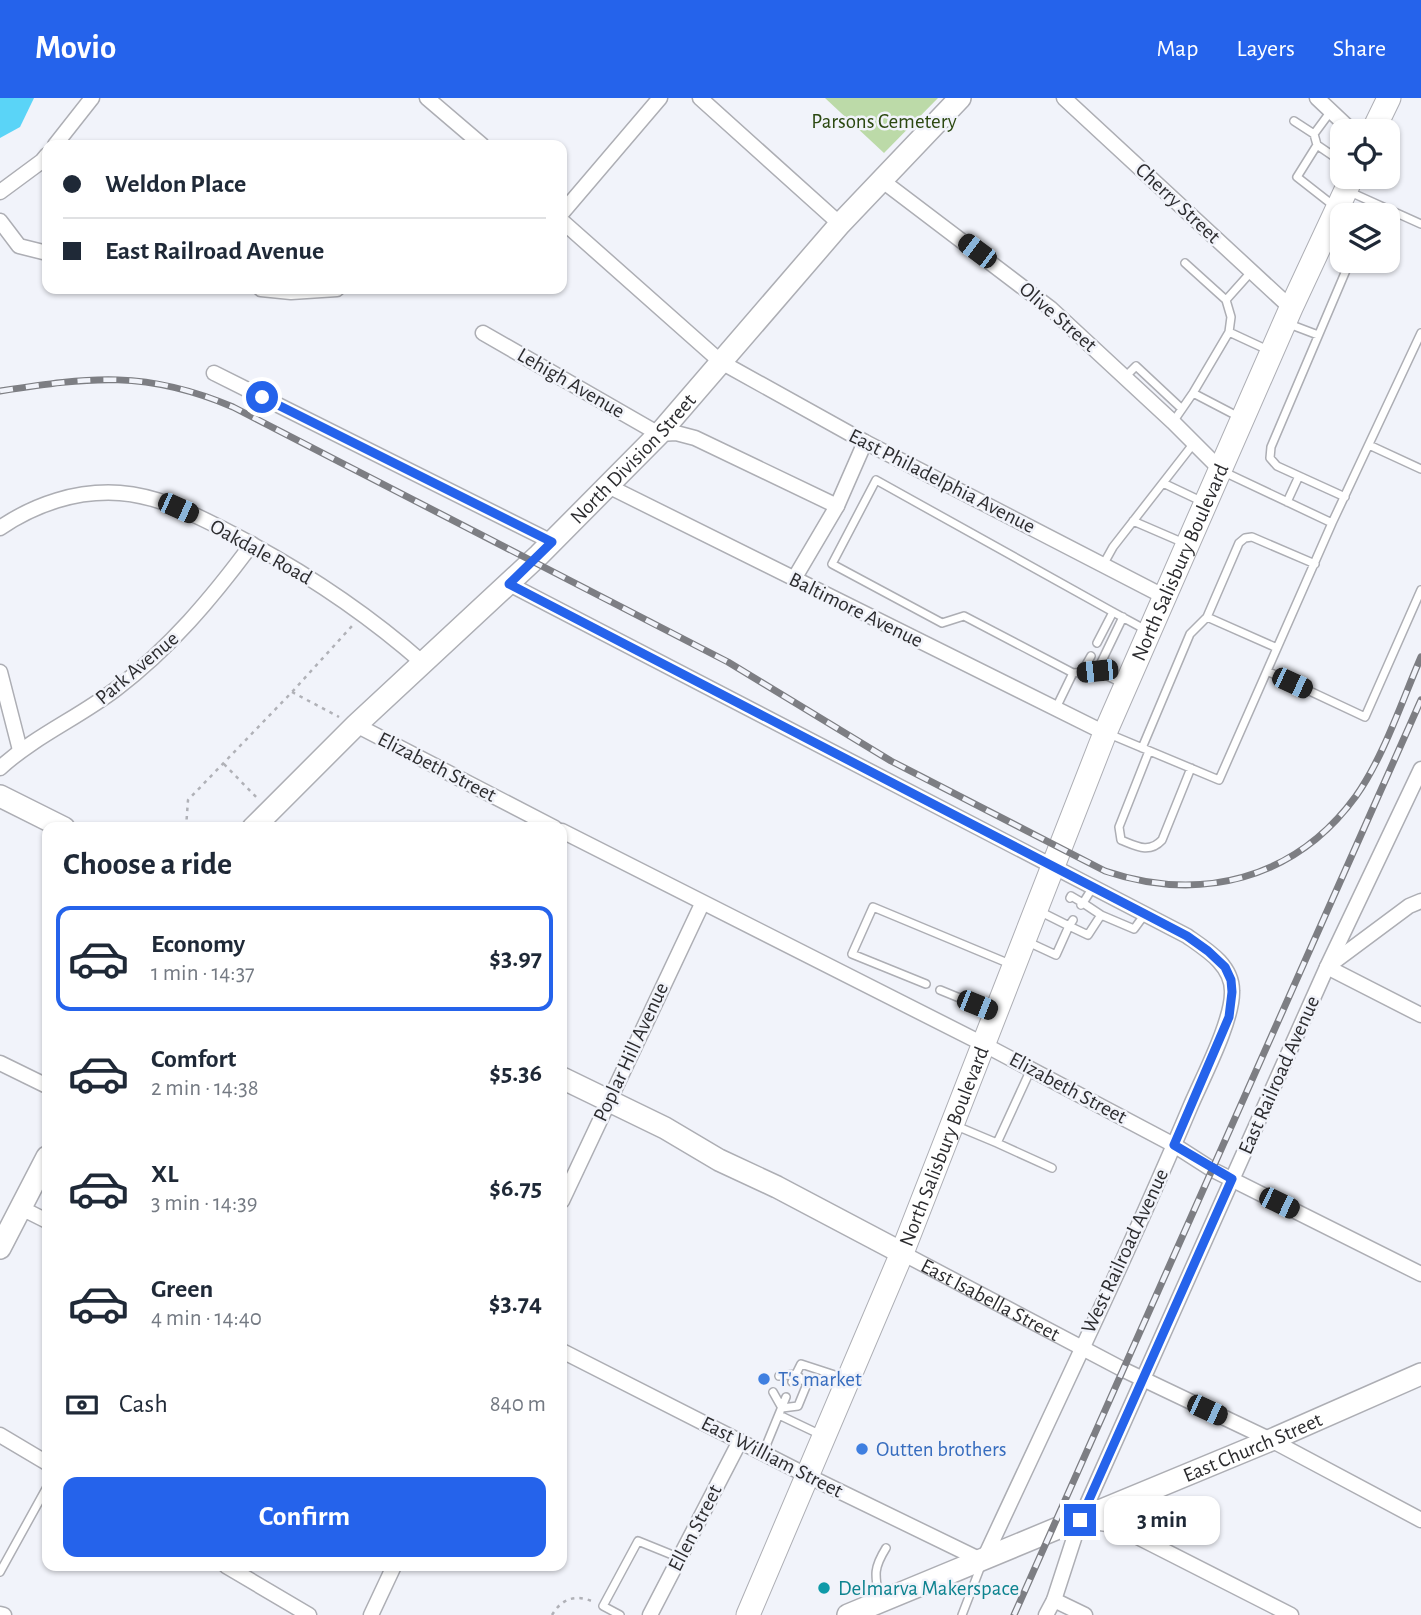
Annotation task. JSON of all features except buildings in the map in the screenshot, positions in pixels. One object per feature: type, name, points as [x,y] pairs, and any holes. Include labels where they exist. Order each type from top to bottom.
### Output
[{"type":"main road","points":[[1379,119],[1389,98]]},
{"type":"main road","name":"North Salisbury Boulevard","points":[[748,1615],[902,1253],[1105,733],[1222,471],[1288,315],[1345,192]]},
{"type":"street","points":[[59,140],[92,98]]},
{"type":"street","points":[[427,98],[476,140]]},
{"type":"street","points":[[567,207],[660,98]]},
{"type":"street","points":[[700,98],[840,224]]},
{"type":"street","name":"Cherry Street","points":[[1064,98],[1252,271],[1288,315]]},
{"type":"street","points":[[1317,98],[1339,119]]},
{"type":"street","name":"North Division Street","points":[[259,822],[356,725],[509,584],[659,434],[840,224],[952,103]]},
{"type":"street","points":[[0,192],[42,161]]},
{"type":"street","name":"Olive Street","points":[[880,179],[1050,308],[1222,471]]},
{"type":"street","points":[[0,221],[19,246],[42,252]]},
{"type":"street","name":"East Philadelphia Avenue","points":[[567,224],[721,362],[865,442],[1165,597]]},
{"type":"street","name":"Lehigh Avenue","points":[[483,333],[659,434]]},
{"type":"street","points":[[214,373],[552,542]]},
{"type":"street","points":[[659,434],[676,433],[695,438],[837,506]]},
{"type":"street","points":[[794,579],[837,506],[865,442]]},
{"type":"street","name":"Baltimore Avenue","points":[[608,486],[1105,733]]},
{"type":"street","name":"Oakdale Road","points":[[0,528],[19,515],[65,498],[90,494],[119,493],[164,502],[252,544],[363,613],[423,663]]},
{"type":"street","name":"Park Avenue","points":[[0,768],[20,750],[94,705],[148,662],[204,607],[252,544]]},
{"type":"street","name":"West Railroad Avenue","points":[[509,584],[1187,936],[1225,967],[1231,980],[1232,992],[1229,1017],[1174,1145],[983,1561]]},
{"type":"street","points":[[0,672],[20,750]]},
{"type":"street","name":"Elizabeth Street","points":[[356,725],[543,822]]},
{"type":"street","name":"East Railroad Avenue","points":[[1046,1615],[1054,1600],[1080,1520],[1327,967],[1421,769]]},
{"type":"street","points":[[0,796],[52,822]]},
{"type":"street","name":"Elizabeth Street","points":[[567,834],[983,1044],[1174,1145],[1232,1179],[1421,1273]]},
{"type":"street","points":[[1421,901],[1409,906],[1327,967],[1421,1015]]},
{"type":"street","name":"Poplar Hill Avenue","points":[[567,1190],[702,904]]},
{"type":"street","points":[[0,1063],[42,1084]]},
{"type":"street","name":"East Isabella Street","points":[[567,1080],[1143,1380],[1271,1440],[1421,1520]]},
{"type":"street","points":[[0,1248],[42,1167]]},
{"type":"street","points":[[21,1208],[42,1218]]},
{"type":"street","name":"East William Street","points":[[567,1354],[983,1561]]},
{"type":"street","name":"East Church Street","points":[[848,1615],[1271,1440],[1421,1374]]},
{"type":"street","points":[[0,1436],[42,1460]]},
{"type":"street","name":"Ellen Street","points":[[650,1615],[740,1441]]},
{"type":"street","points":[[1080,1520],[1114,1525],[1291,1615]]},
{"type":"street","points":[[235,1571],[309,1615]]},
{"type":"street","points":[[371,1615],[392,1571]]},
{"type":"street","points":[[1054,1600],[1084,1615]]},
{"type":"lane","points":[[1314,134],[1331,111]]},
{"type":"lane","points":[[1294,121],[1314,134],[1317,145],[1330,154]]},
{"type":"lane","points":[[1317,145],[1297,177],[1374,203]]},
{"type":"lane","points":[[1400,215],[1421,224]]},
{"type":"lane","points":[[1173,422],[1229,332],[1231,317],[1226,300],[1185,263]]},
{"type":"lane","points":[[1226,300],[1252,271]]},
{"type":"lane","points":[[1344,273],[1271,447],[1270,458],[1277,466],[1345,497]]},
{"type":"lane","points":[[1288,315],[1318,335]]},
{"type":"lane","points":[[1229,332],[1272,352]]},
{"type":"lane","points":[[1105,733],[1219,780],[1332,523],[1421,333]]},
{"type":"lane","points":[[1125,377],[1136,366],[1182,409]]},
{"type":"lane","points":[[1193,393],[1244,420]]},
{"type":"lane","points":[[1104,565],[1113,547],[1194,443]]},
{"type":"lane","points":[[1369,445],[1421,469]]},
{"type":"lane","points":[[1222,471],[1332,523]]},
{"type":"lane","points":[[1287,502],[1299,476]]},
{"type":"lane","points":[[1126,685],[1097,671],[1073,673],[964,616],[942,623],[832,564],[876,480],[1149,632]]},
{"type":"lane","points":[[1163,483],[1207,504]]},
{"type":"lane","points":[[1133,521],[1188,545]]},
{"type":"lane","points":[[1191,768],[1162,840],[1156,846],[1146,849],[1121,840],[1119,827],[1190,634],[1207,617],[1239,543],[1252,537],[1314,564]]},
{"type":"lane","points":[[1267,671],[1364,717],[1421,590]]},
{"type":"lane","points":[[1097,643],[1113,612]]},
{"type":"lane","points":[[1097,671],[1123,617]]},
{"type":"lane","points":[[1207,617],[1277,648]]},
{"type":"lane","points":[[1082,672],[1090,656]]},
{"type":"lane","points":[[1056,708],[1073,673]]},
{"type":"lane","points":[[1082,904],[1093,887]]},
{"type":"lane","points":[[1070,898],[1071,896],[1101,915],[1134,929],[1145,914]]},
{"type":"lane","points":[[926,984],[852,954],[873,907],[1014,965]]},
{"type":"lane","points":[[1035,909],[1059,916],[1088,935],[1101,915]]},
{"type":"lane","points":[[1024,940],[1056,955],[1071,923]]},
{"type":"lane","points":[[940,990],[995,1012]]},
{"type":"lane","points":[[997,1143],[1031,1069]]},
{"type":"lane","points":[[952,1124],[1052,1168]]},
{"type":"lane","points":[[792,1382],[801,1364],[849,1379]]},
{"type":"lane","points":[[779,1376],[796,1374],[807,1384],[799,1406],[780,1412]]},
{"type":"lane","points":[[773,1392],[780,1412],[825,1437]]},
{"type":"lane","points":[[764,1453],[786,1397]]},
{"type":"lane","points":[[0,1572],[42,1497]]},
{"type":"lane","points":[[620,1615],[603,1606],[638,1541],[680,1558]]},
{"type":"lane","points":[[879,1603],[875,1575],[877,1564],[886,1548]]},
{"type":"lane","points":[[961,1615],[983,1561]]},
{"type":"path","points":[[186,822],[188,800],[292,692],[363,613]]},
{"type":"path","points":[[292,692],[356,725]]},
{"type":"path","points":[[224,764],[269,811]]},
{"type":"path","points":[[552,1615],[558,1605],[567,1599],[584,1598],[603,1606]]},
{"type":"green space","name":"Parsons Cemetery","points":[[825,98],[938,98],[884,153]]},
{"type":"water","points":[[0,98],[34,98],[20,127],[0,138]]},
{"type":"railway","points":[[0,391],[63,382],[118,380],[173,387],[233,407],[728,662],[891,761],[1105,871],[1141,880],[1176,885],[1243,877],[1275,865],[1304,848],[1332,825],[1366,781],[1421,657]]},
{"type":"railway","points":[[1014,1615],[1421,700]]},
{"type":"place","name":"T's market","points":[[764,1379]]},
{"type":"place","name":"Outten brothers","points":[[862,1449]]},
{"type":"place","name":"Delmarva Makerspace","points":[[824,1588]]},
{"type":"route","points":[[262,397],[552,542],[509,584],[1187,936],[1225,967],[1231,980],[1232,992],[1229,1017],[1174,1145],[1232,1179],[1080,1520]]}]
